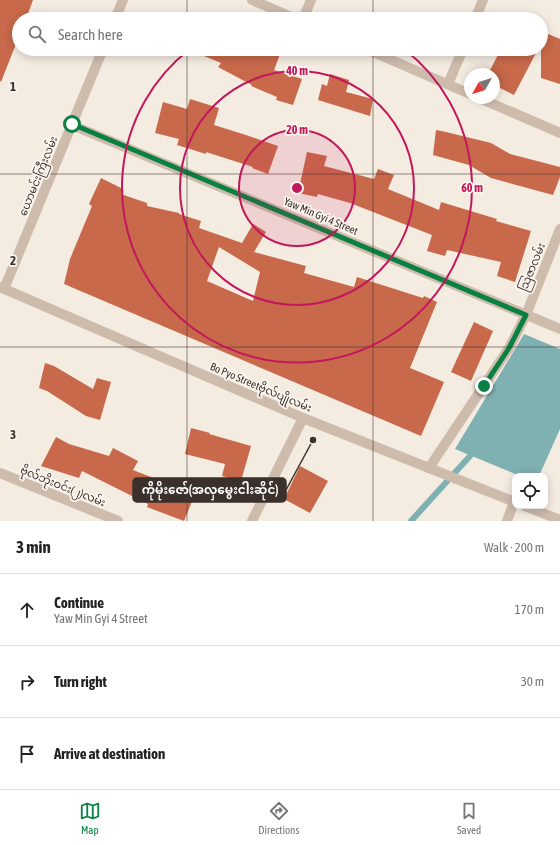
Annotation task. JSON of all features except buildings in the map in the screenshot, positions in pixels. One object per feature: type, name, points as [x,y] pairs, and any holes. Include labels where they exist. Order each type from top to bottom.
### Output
[{"type":"street","points":[[118,12],[123,0]]},
{"type":"street","points":[[252,0],[280,12]]},
{"type":"street","points":[[306,12],[311,0]]},
{"type":"street","points":[[478,12],[483,0]]},
{"type":"street","name":"ယောမင်းကြီးလမ်း","points":[[2,288],[100,56]]},
{"type":"street","points":[[382,56],[464,91]]},
{"type":"street","points":[[448,84],[460,56]]},
{"type":"street","points":[[494,104],[560,133]]},
{"type":"street","name":"Yaw Min Gyi 4 Street","points":[[72,124],[560,329]]},
{"type":"street","name":"သြဇာလမ်း","points":[[429,468],[509,348],[526,315],[560,229]]},
{"type":"street","name":"Bo Pyo Streetဗိုလ်ပျိုလမ်း","points":[[2,288],[303,418],[512,501]]},
{"type":"street","points":[[252,521],[303,418]]},
{"type":"street","name":"ဗိုလ်ဘိုးဝင်း(၂)လမ်း","points":[[0,473],[118,521]]},
{"type":"street","points":[[507,521],[512,509]]},
{"type":"street","points":[[532,509],[560,520]]},
{"type":"water","points":[[524,334],[560,349],[560,429],[540,473],[513,473],[455,449]]},
{"type":"waterway","points":[[411,521],[470,456]]},
{"type":"place","name":"ကိုမိုးဇော်(အလှမွေးငါးဆိုင်)","points":[[313,440]]},
{"type":"route","points":[[72,124],[526,315],[509,348],[484,386]]}]
